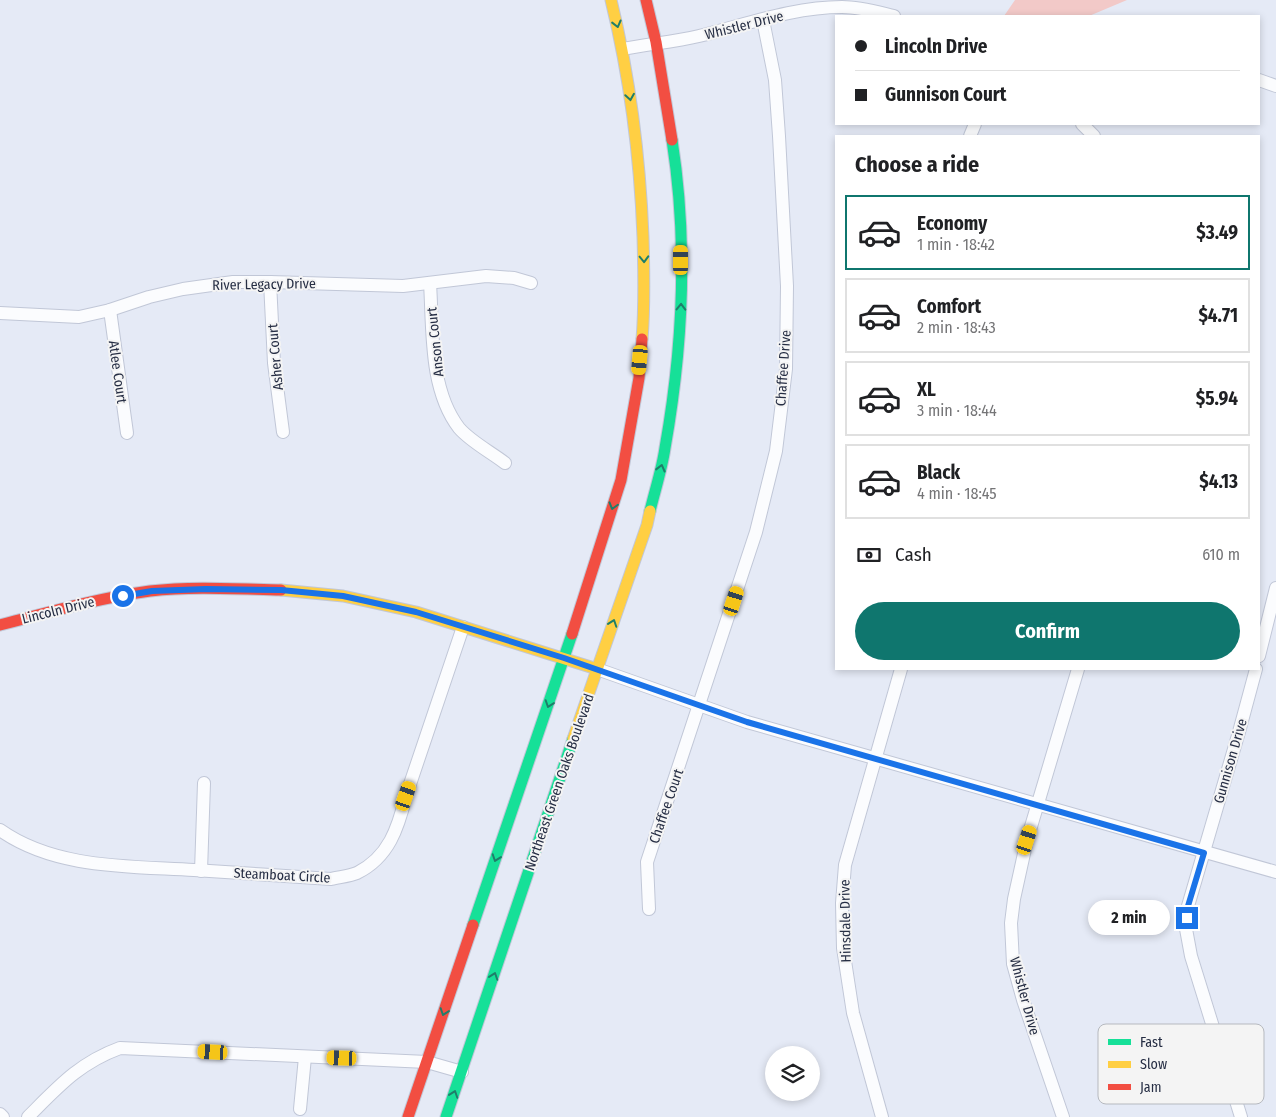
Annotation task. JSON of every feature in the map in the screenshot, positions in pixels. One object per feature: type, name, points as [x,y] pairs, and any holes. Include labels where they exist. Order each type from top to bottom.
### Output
[{"type":"main road","points":[[408,1117],[564,658],[621,480],[639,378],[645,304],[641,193],[636,135],[623,49],[611,0]]},
{"type":"main road","name":"Northeast Green Oaks Boulevard","points":[[446,1117],[647,525],[665,450],[675,386],[681,311],[681,225],[675,159],[656,42],[646,0]]},
{"type":"main road","name":"Lincoln Drive","points":[[0,625],[93,600],[152,591],[206,589],[281,590],[343,596],[416,612],[597,669]]},
{"type":"street","name":"Whistler Drive","points":[[623,49],[656,42],[696,37],[810,10],[842,7],[870,10],[890,15]]},
{"type":"street","name":"Chaffee Drive","points":[[700,705],[756,532],[776,451],[786,369],[787,286],[779,136],[775,80],[763,20]]},
{"type":"street","points":[[1260,80],[1276,86]]},
{"type":"street","name":"River Legacy Drive","points":[[0,313],[79,317],[183,289],[233,282],[403,286],[486,276],[514,278],[531,283]]},
{"type":"street","name":"Asher Court","points":[[270,282],[274,363],[283,432]]},
{"type":"street","name":"Anson Court","points":[[430,283],[434,360],[445,403],[460,428],[505,463]]},
{"type":"street","name":"Atlee Court","points":[[110,310],[127,433]]},
{"type":"street","points":[[1260,652],[1276,588]]},
{"type":"street","name":"Steamboat Circle","points":[[0,830],[12,838],[41,851],[100,864],[330,879],[356,873],[376,860],[386,849],[400,823],[406,796],[463,627]]},
{"type":"street","name":"Lincoln Drive","points":[[597,669],[747,722],[1276,872]]},
{"type":"street","name":"Hinsdale Drive","points":[[882,1117],[853,1013],[843,948],[842,902],[845,865],[901,670]]},
{"type":"street","name":"Whistler Drive","points":[[1063,1117],[1023,1000],[1014,964],[1011,923],[1014,899],[1027,840],[1039,806],[1078,670]]},
{"type":"street","name":"Gunnison Drive","points":[[1212,1024],[1191,956],[1186,929],[1188,906],[1256,670]]},
{"type":"street","name":"Chaffee Court","points":[[649,908],[647,862],[700,705]]},
{"type":"street","points":[[202,870],[204,783]]},
{"type":"street","points":[[28,1117],[77,1071],[100,1055],[120,1048],[426,1062],[462,1072]]},
{"type":"street","points":[[300,1109],[305,1057]]},
{"type":"street","name":"Gunnison Drive","points":[[1237,1104],[1241,1117]]},
{"type":"street","points":[[0,1114],[3,1117]]},
{"type":"shaded area","points":[[1015,0],[1127,0],[1091,15],[1005,15]]},
{"type":"traffic: fast","points":[[650,511],[665,448],[676,372],[679,333],[682,256],[677,178],[672,140]]},
{"type":"traffic: fast","points":[[473,925],[572,634]]},
{"type":"traffic: fast","points":[[446,1117],[573,739]]},
{"type":"traffic: slow","points":[[611,0],[629,88],[639,177],[644,275],[642,339]]},
{"type":"traffic: slow","points":[[573,739],[647,525],[650,511]]},
{"type":"traffic: slow","points":[[281,590],[343,596],[416,612],[597,669]]},
{"type":"traffic: jam","points":[[646,0],[656,42],[672,140]]},
{"type":"traffic: jam","points":[[572,634],[621,480],[639,378],[642,339]]},
{"type":"traffic: jam","points":[[0,625],[93,601],[166,589],[281,590]]},
{"type":"traffic: jam","points":[[408,1117],[473,925]]},
{"type":"route","points":[[123,596],[152,591],[206,589],[281,590],[343,596],[416,612],[564,658],[747,722],[1204,853],[1188,906],[1187,918]]}]
